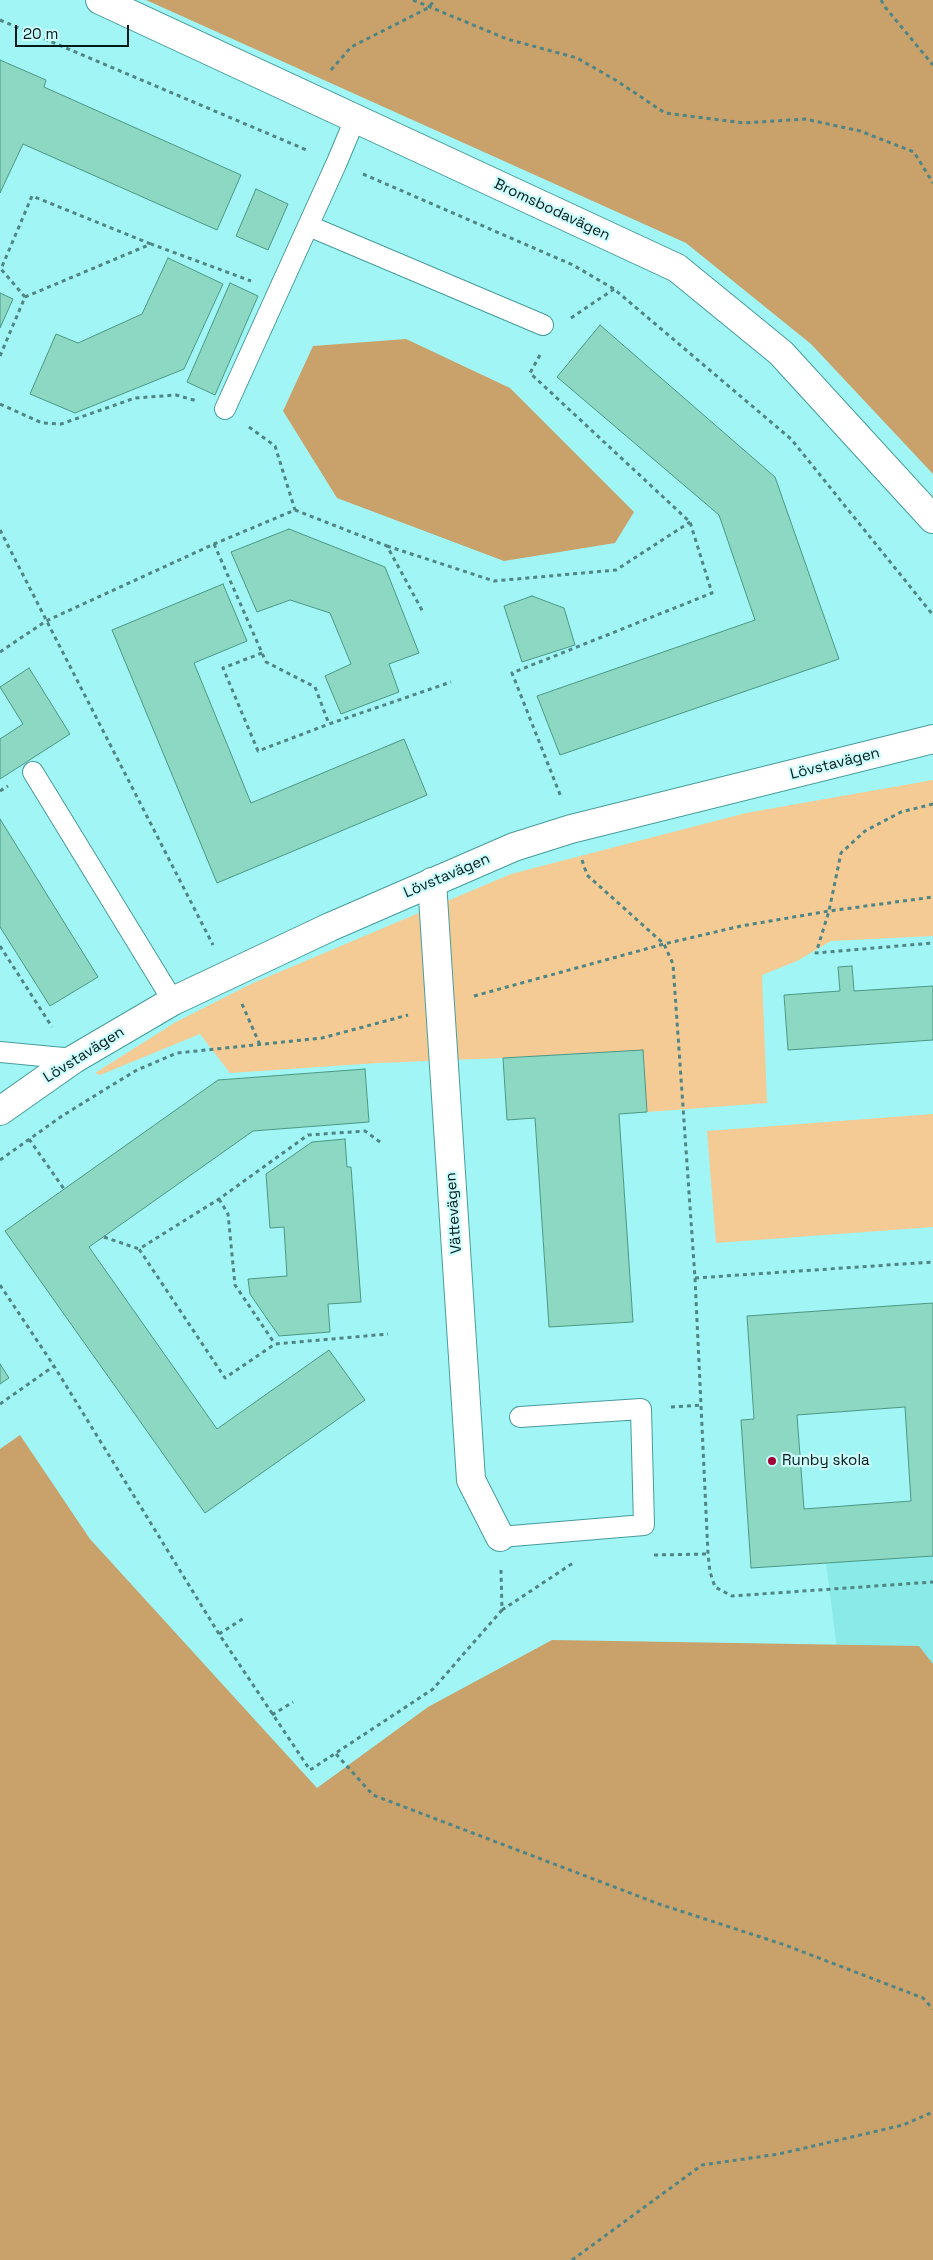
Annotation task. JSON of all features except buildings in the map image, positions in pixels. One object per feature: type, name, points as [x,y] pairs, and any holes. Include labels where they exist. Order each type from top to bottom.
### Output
[{"type":"street","name":"Bromsbodavägen","points":[[100,0],[677,268],[781,353],[933,519]]},
{"type":"street","name":"Lövstavägen","points":[[0,1111],[74,1059],[173,1001],[228,974],[514,847],[572,830],[933,739]]},
{"type":"street","name":"Vättevägen","points":[[432,882],[471,1480],[500,1537]]},
{"type":"lane","points":[[225,409],[309,226],[355,119]]},
{"type":"lane","points":[[309,226],[543,325]]},
{"type":"lane","points":[[33,772],[173,1001]]},
{"type":"lane","points":[[0,1052],[74,1059]]},
{"type":"lane","points":[[500,1537],[644,1525],[641,1409],[520,1417]]},
{"type":"path","points":[[413,0],[428,8],[507,39],[577,58],[618,81],[665,113],[744,122],[805,119],[860,131],[914,152],[933,183]]},
{"type":"path","points":[[307,97],[351,47],[428,8],[435,0]]},
{"type":"path","points":[[881,0],[933,65]]},
{"type":"path","points":[[0,20],[337,162],[573,265],[614,289],[791,439],[933,615]]},
{"type":"path","points":[[25,297],[1,268],[32,196],[151,244],[279,292]]},
{"type":"path","points":[[0,356],[25,297],[151,244]]},
{"type":"path","points":[[569,320],[614,289]]},
{"type":"path","points":[[544,347],[530,373],[690,522],[712,593],[512,673],[567,812],[586,874],[664,944],[673,964],[696,1278],[710,1572],[715,1587],[732,1596],[933,1582]]},
{"type":"path","points":[[0,404],[42,423],[61,424],[135,398],[176,395],[225,409],[275,446],[295,510]]},
{"type":"path","points":[[0,652],[46,621],[214,544],[295,510],[387,546],[494,581],[616,570],[690,522]]},
{"type":"path","points":[[0,530],[228,974],[260,1045]]},
{"type":"path","points":[[214,544],[266,662],[315,687],[329,724]]},
{"type":"path","points":[[387,546],[423,612]]},
{"type":"path","points":[[262,653],[223,668],[258,752],[329,724],[451,682]]},
{"type":"path","points":[[933,804],[901,812],[873,828],[841,854],[829,911],[816,953],[933,943]]},
{"type":"path","points":[[0,946],[54,1031]]},
{"type":"path","points":[[138,1249],[219,1199],[308,1135],[365,1132],[380,1142]]},
{"type":"path","points":[[29,1139],[64,1189]]},
{"type":"path","points":[[219,1199],[228,1214],[235,1285],[275,1344]]},
{"type":"path","points":[[104,1237],[138,1249],[225,1378],[275,1344],[388,1334]]},
{"type":"path","points":[[696,1278],[933,1262]]},
{"type":"path","points":[[0,1285],[54,1366],[219,1634],[310,1770],[433,1689],[502,1610],[578,1560]]},
{"type":"path","points":[[0,1404],[54,1366]]},
{"type":"path","points":[[667,1407],[702,1405]]},
{"type":"path","points":[[500,1537],[502,1610]]},
{"type":"path","points":[[652,1555],[708,1554]]},
{"type":"path","points":[[219,1634],[244,1618]]},
{"type":"path","points":[[272,1715],[293,1702]]},
{"type":"path","points":[[336,1754],[373,1795],[659,1904],[821,1959],[923,1998],[933,2009]]},
{"type":"path","points":[[572,2260],[702,2165],[779,2154],[903,2125],[933,2112]]},
{"type":"shaded area","points":[[146,0],[933,0],[933,474],[811,344],[686,243]]},
{"type":"shaded area","points":[[406,339],[510,388],[634,512],[615,543],[504,561],[337,498],[283,411],[313,346]]},
{"type":"shaded area","points":[[933,780],[933,936],[831,941],[797,961],[762,975],[767,1103],[647,1112],[642,1050],[378,1063],[230,1073],[200,1034],[100,1075],[95,1073],[176,1022],[251,984],[511,874],[746,813]]},
{"type":"shaded area","points":[[933,1114],[933,1227],[716,1243],[707,1131]]},
{"type":"shaded area","points":[[20,1435],[90,1539],[317,1788],[428,1707],[552,1640],[919,1646],[933,1664],[933,2260],[0,2260],[0,1449]]},
{"type":"shaded area","points":[[933,1556],[933,1822],[846,1720],[826,1563]]},
{"type":"place","name":"Runby skola","points":[[772,1461]]}]
